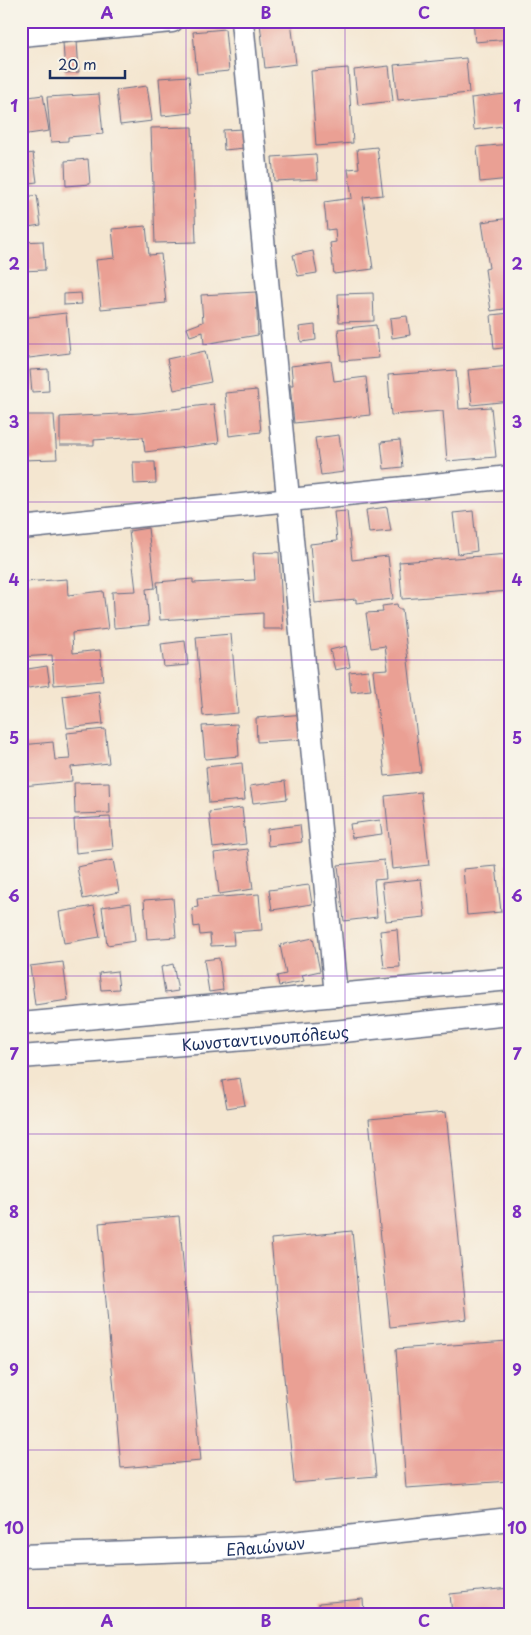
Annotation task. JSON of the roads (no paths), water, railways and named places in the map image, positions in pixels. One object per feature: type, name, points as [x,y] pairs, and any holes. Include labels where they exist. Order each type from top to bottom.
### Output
[{"type":"street","points":[[21,35],[172,21]]},
{"type":"street","points":[[242,21],[336,995]]},
{"type":"street","points":[[21,528],[510,477]]},
{"type":"street","points":[[21,1024],[510,979]]},
{"type":"street","name":"Κωνσταντινουπόλεως","points":[[21,1057],[332,1032],[510,1014]]},
{"type":"street","name":"Ελαιώνων","points":[[21,1556],[246,1548],[510,1519]]}]
